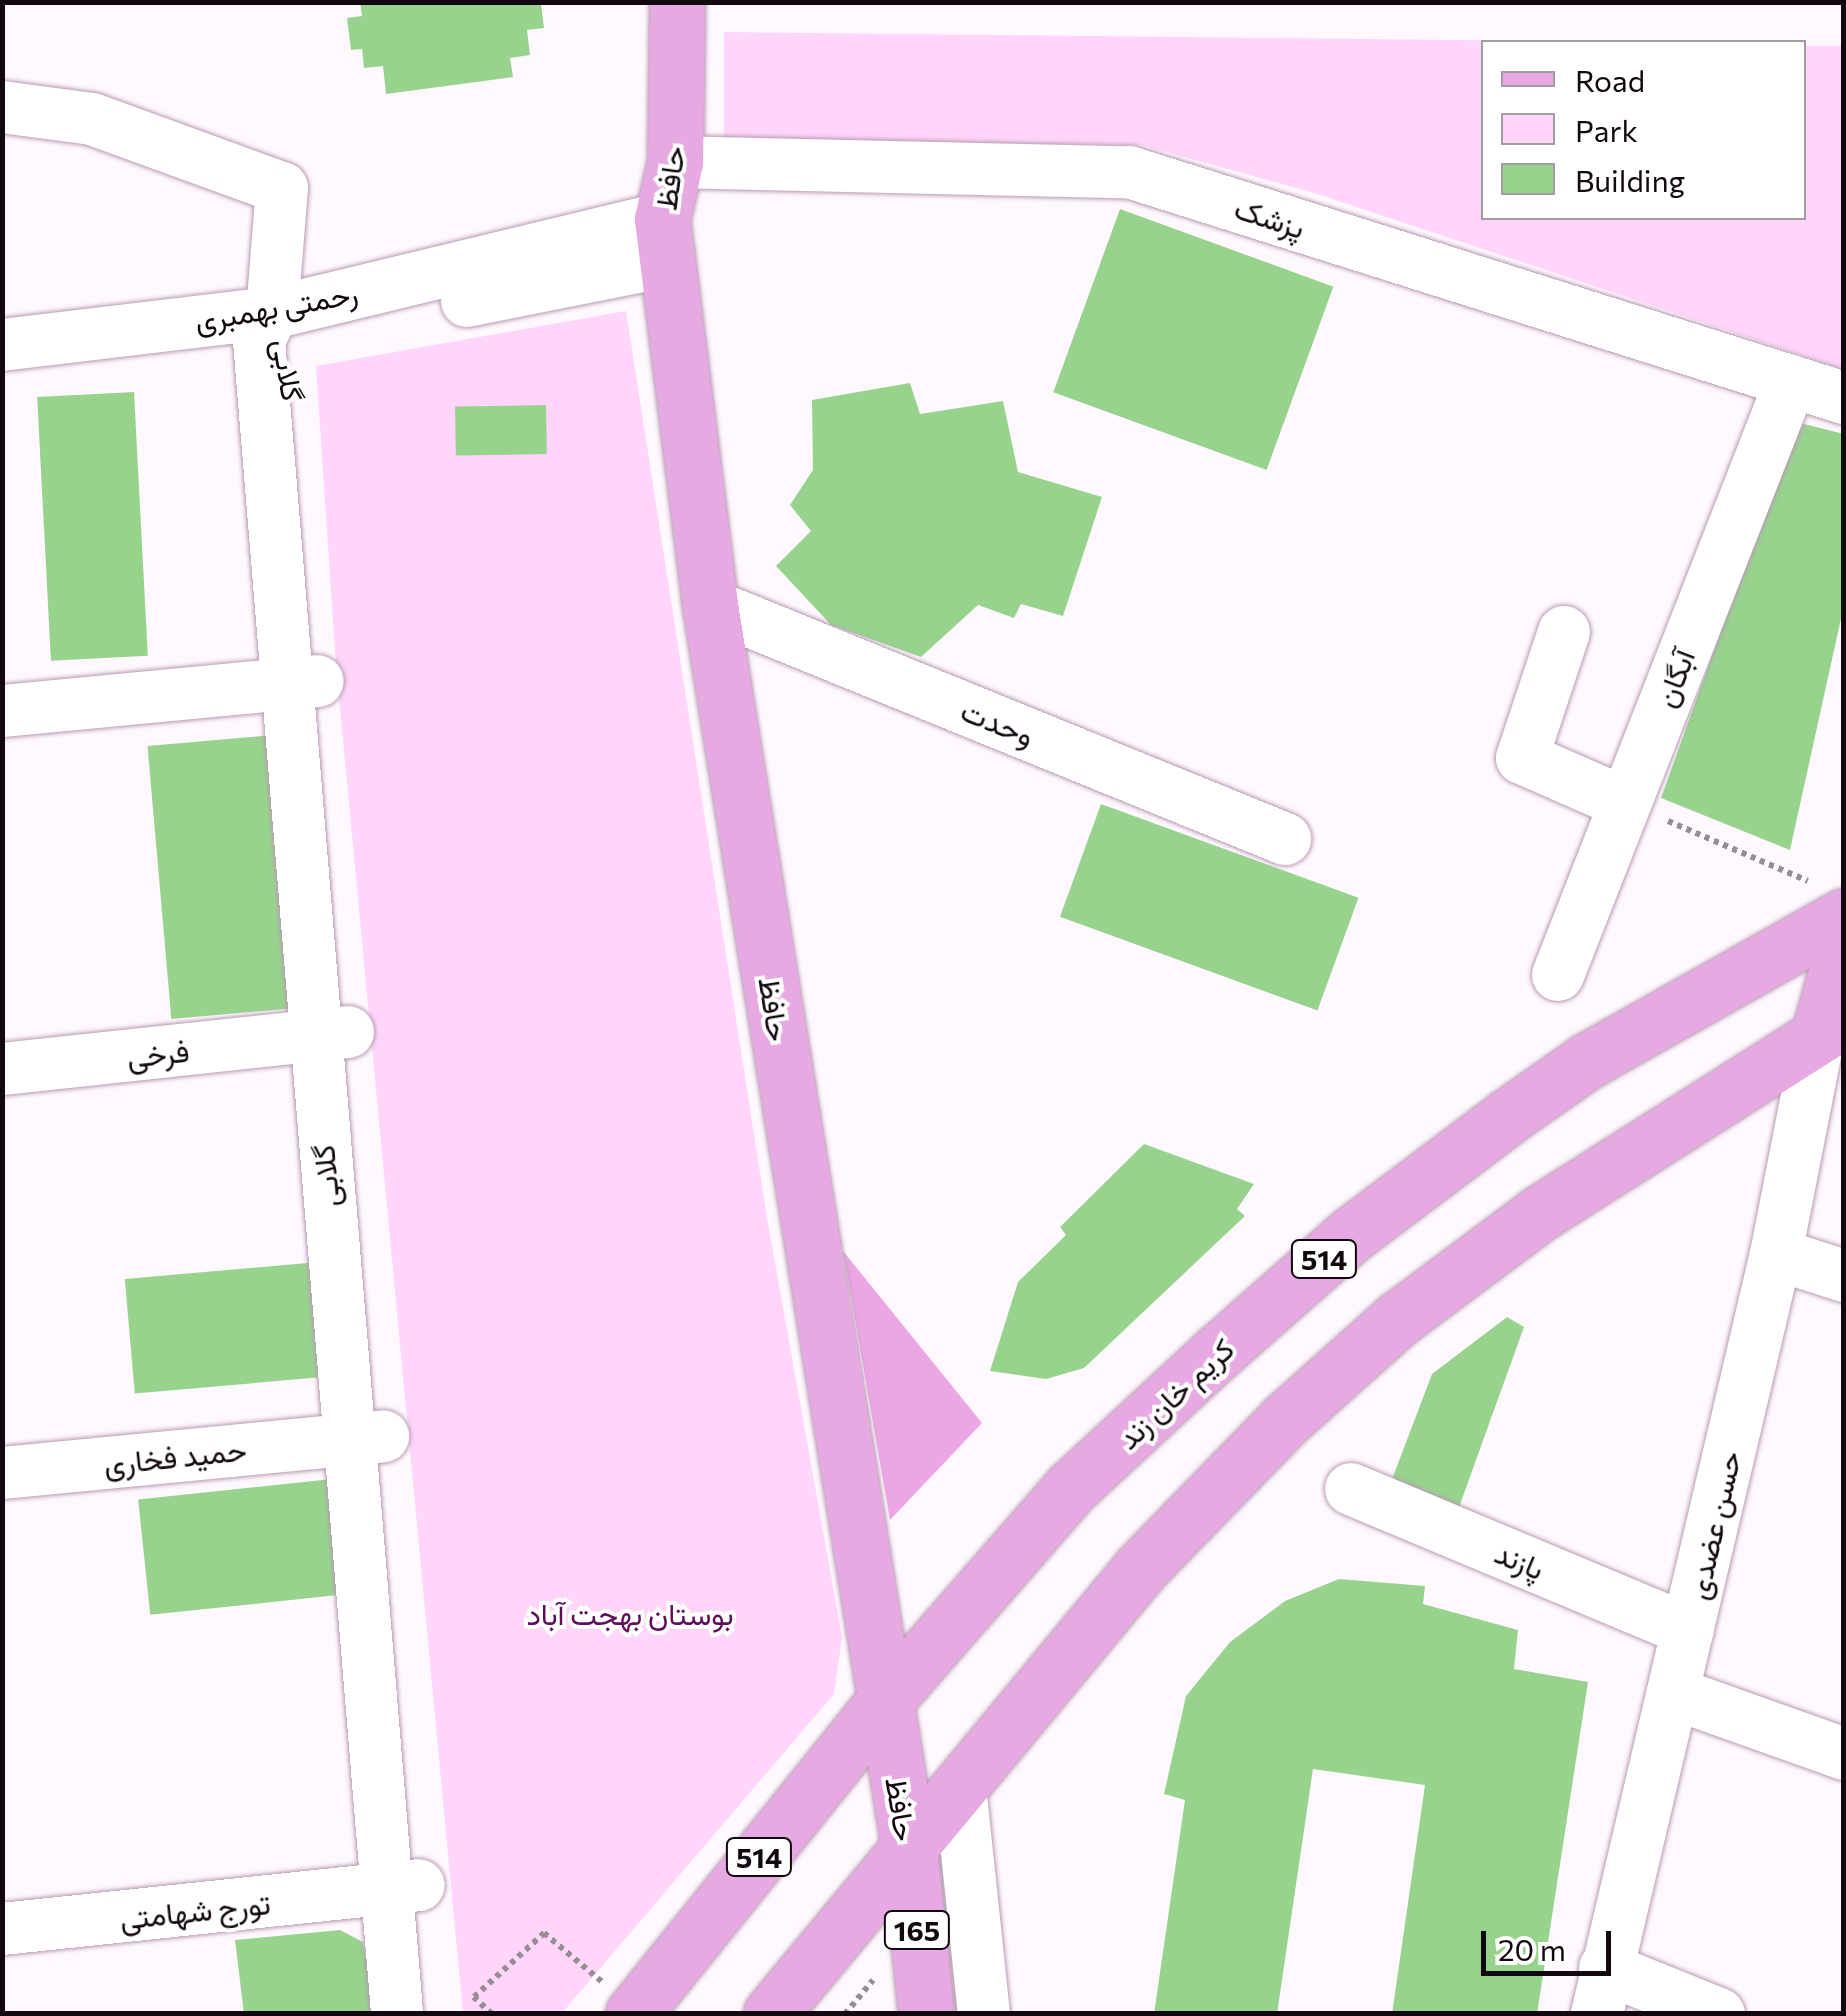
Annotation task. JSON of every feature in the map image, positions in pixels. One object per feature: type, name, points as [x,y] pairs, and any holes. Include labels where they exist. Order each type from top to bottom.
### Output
[{"type":"main road","name":"حافظ","points":[[677,2],[675,162],[665,240],[710,605],[909,1847],[926,2014]]},
{"type":"main road","name":"کریم خان زند","points":[[635,2011],[885,1701],[1072,1488],[1352,1234],[1587,1061],[1844,916]]},
{"type":"main road","points":[[772,2014],[1141,1568],[1252,1451],[1372,1342],[1540,1213],[1831,1027],[1844,944]]},
{"type":"street","name":"گلابی","points":[[2,107],[92,120],[282,188],[274,330],[404,1887],[397,2014]]},
{"type":"street","name":"پزشک","points":[[675,162],[1129,172],[1844,398]]},
{"type":"street","name":"رحمتی بهمبری","points":[[2,345],[274,330],[665,240]]},
{"type":"street","name":"آبگان","points":[[1558,976],[1791,381]]},
{"type":"street","name":"وحدت","points":[[710,605],[1285,839]]},
{"type":"street","points":[[1564,632],[1522,758],[1626,803]]},
{"type":"street","points":[[2,711],[301,682]]},
{"type":"street","name":"حسن عضدی","points":[[1601,1991],[1831,1027]]},
{"type":"street","name":"فرخی","points":[[2,1070],[331,1034]]},
{"type":"street","points":[[1776,1254],[1844,1276]]},
{"type":"street","name":"حمید فخاری","points":[[2,1474],[365,1437]]},
{"type":"street","name":"پازند","points":[[1351,1489],[1688,1630]]},
{"type":"street","points":[[1673,1693],[1844,1754]]},
{"type":"street","points":[[960,1786],[984,2014]]},
{"type":"street","name":"گلابی","points":[[404,1887],[453,2005]]},
{"type":"street","name":"تورج شهامتی","points":[[2,1929],[404,1887]]},
{"type":"street","points":[[1601,1991],[1719,2014]]},
{"type":"path","points":[[1626,803],[1788,870]]},
{"type":"path","points":[[453,2005],[544,1933],[635,2011]]},
{"type":"path","points":[[453,2005],[492,2014]]},
{"type":"green space","points":[[724,32],[1481,40],[1481,220],[1806,220],[1806,46],[1843,46],[1843,369],[1314,193],[1141,145],[724,140]]},
{"type":"green space","name":"بوستان بهجت آباد","points":[[626,311],[767,1218],[842,1637],[834,1694],[562,2013],[463,2013],[336,665],[316,366]]},
{"type":"shaded area","points":[[843,1251],[982,1423],[890,1520]]},
{"type":"building","points":[[360,2],[541,3],[544,28],[527,30],[530,55],[510,58],[513,77],[386,94],[383,66],[364,68],[362,49],[351,50],[347,18],[362,16]]},
{"type":"building","points":[[1120,209],[1333,287],[1267,470],[1053,392]]},
{"type":"building","points":[[910,383],[920,414],[1003,401],[1018,472],[1102,497],[1063,616],[1021,604],[1014,618],[978,605],[921,657],[831,625],[776,566],[811,531],[790,505],[813,470],[812,400]]},
{"type":"building","points":[[134,392],[148,656],[51,661],[37,397]]},
{"type":"building","points":[[546,405],[547,454],[456,456],[455,407]]},
{"type":"building","points":[[1796,422],[1844,434],[1844,605],[1790,850],[1661,798]]},
{"type":"building","points":[[273,735],[297,1008],[171,1019],[147,746]]},
{"type":"building","points":[[1101,804],[1358,898],[1317,1010],[1060,917]]},
{"type":"building","points":[[1144,1144],[1254,1184],[1237,1209],[1245,1216],[1084,1368],[1046,1379],[990,1371],[1018,1282],[1066,1235],[1060,1227]]},
{"type":"building","points":[[330,1261],[340,1376],[135,1394],[125,1279]]},
{"type":"building","points":[[1507,1317],[1524,1327],[1458,1510],[1389,1487],[1432,1374]]},
{"type":"building","points":[[342,1478],[354,1593],[150,1615],[138,1499]]},
{"type":"building","points":[[1339,1579],[1425,1586],[1423,1604],[1518,1630],[1514,1669],[1588,1682],[1537,2014],[1392,2014],[1425,1785],[1313,1769],[1277,2014],[1154,2014],[1185,1800],[1164,1794],[1186,1696],[1230,1642],[1285,1601]]},
{"type":"building","points":[[340,1930],[363,1942],[376,2014],[244,2014],[235,1940]]}]
